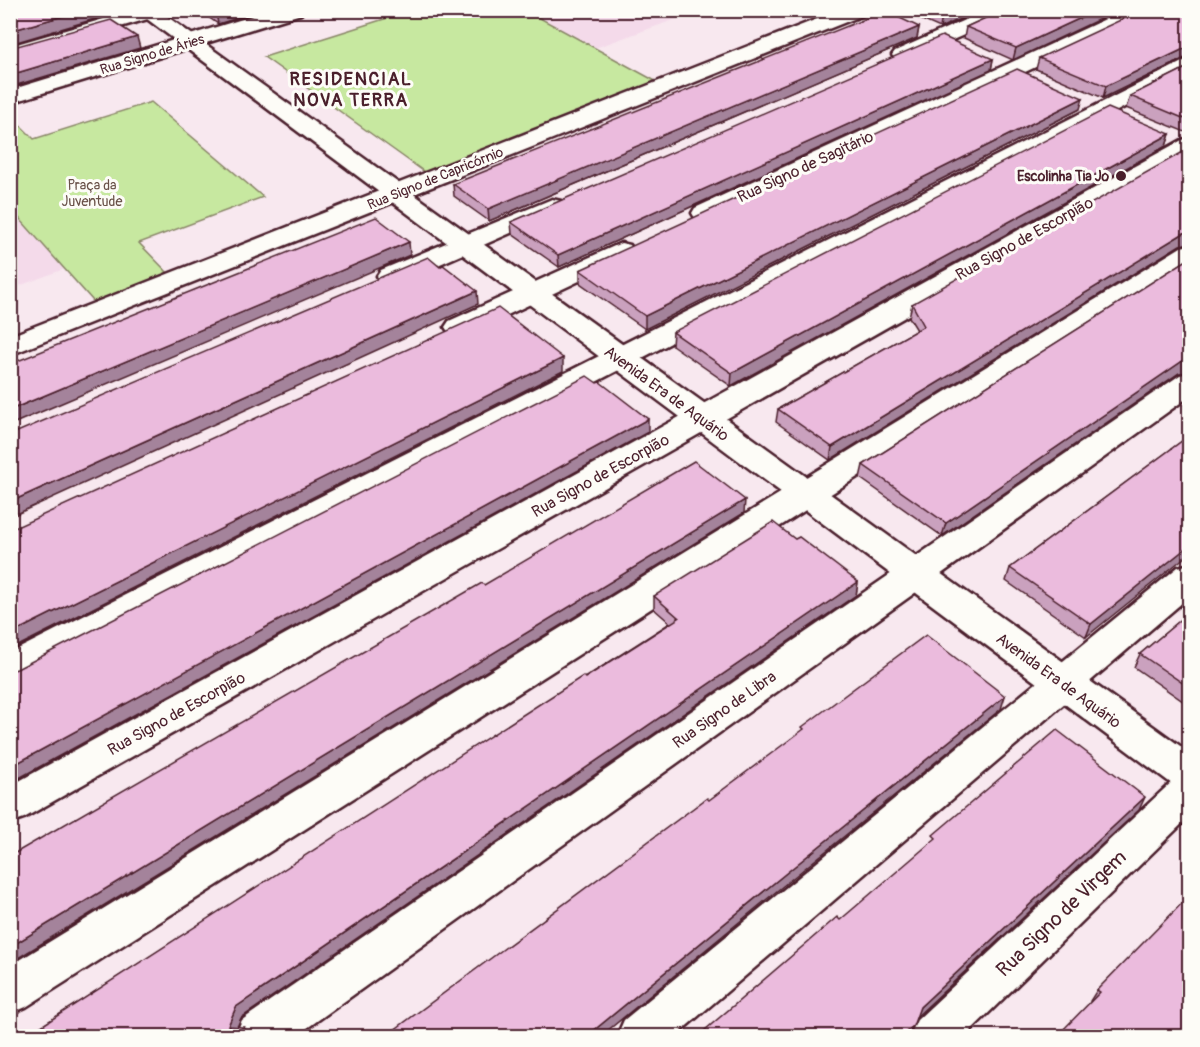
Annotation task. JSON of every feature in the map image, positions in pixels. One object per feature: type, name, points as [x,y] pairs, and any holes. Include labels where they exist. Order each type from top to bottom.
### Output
[{"type":"street","name":"Rua Signo de Áries","points":[[10,98],[294,10]]},
{"type":"street","name":"Rua Signo de Capricórnio","points":[[10,346],[859,10]]},
{"type":"street","points":[[875,67],[1005,10]]},
{"type":"street","name":"Rua Signo de Sagitário","points":[[681,224],[1142,10]]},
{"type":"street","name":"Avenida Era de Aquário","points":[[151,11],[189,43],[1190,775]]},
{"type":"street","points":[[10,54],[151,11]]},
{"type":"street","points":[[10,670],[1190,64]]},
{"type":"street","name":"Rua Signo de Escorpião","points":[[10,806],[702,418],[1183,143]]},
{"type":"street","points":[[367,286],[572,197]]},
{"type":"street","points":[[433,338],[649,239]]},
{"type":"street","points":[[10,992],[1190,253]]},
{"type":"street","name":"Rua Signo de Libra","points":[[258,1036],[1190,382]]},
{"type":"street","points":[[640,1036],[1190,576]]},
{"type":"street","name":"Rua Signo de Virgem","points":[[933,1036],[1190,790]]},
{"type":"shaded area","points":[[527,10],[699,11],[595,48]]},
{"type":"shaded area","points":[[11,209],[64,269],[11,289]]},
{"type":"green space","points":[[395,11],[527,11],[659,83],[426,173],[264,57],[400,14]]},
{"type":"green space","name":"Praça da Juventude","points":[[151,102],[263,197],[139,243],[168,273],[94,302],[11,209],[11,116],[34,139]]},
{"type":"building","points":[[10,10],[84,10],[10,31]]},
{"type":"building","points":[[928,10],[956,10],[942,16]]},
{"type":"building","points":[[1003,10],[1098,10],[1016,48],[966,27]]},
{"type":"building","points":[[1142,10],[1190,10],[1190,46],[1106,86],[1039,58]]},
{"type":"building","points":[[885,11],[919,27],[488,209],[453,184]]},
{"type":"building","points":[[111,20],[137,37],[10,75],[10,48]]},
{"type":"building","points":[[942,36],[993,59],[558,255],[511,222]]},
{"type":"building","points":[[1190,66],[1190,121],[1130,96]]},
{"type":"building","points":[[1017,69],[1083,98],[645,316],[580,270]]},
{"type":"building","points":[[1108,108],[1170,134],[732,373],[673,332]]},
{"type":"building","points":[[1190,148],[1190,231],[832,447],[778,409],[924,326],[912,304]]},
{"type":"building","points":[[376,217],[409,242],[10,410],[10,364]]},
{"type":"building","points":[[428,257],[440,267],[443,265],[477,291],[10,502],[10,435]]},
{"type":"building","points":[[1190,258],[1190,359],[1184,360],[946,523],[863,465]]},
{"type":"building","points":[[498,308],[563,358],[10,634],[10,530]]},
{"type":"building","points":[[587,376],[597,383],[600,382],[648,419],[10,767],[10,671]]},
{"type":"building","points":[[1190,435],[1190,545],[1091,624],[1010,568]]},
{"type":"building","points":[[694,461],[745,500],[10,947],[10,856],[482,583],[484,585]]},
{"type":"building","points":[[773,522],[795,539],[799,537],[858,582],[236,1007],[228,1026],[244,1027],[230,1036],[26,1036],[583,676],[585,678],[679,618],[654,596]]},
{"type":"building","points":[[1190,612],[1190,688],[1140,654]]},
{"type":"building","points":[[926,635],[1005,696],[587,1036],[386,1036],[707,798],[709,800],[804,729],[802,727]]},
{"type":"building","points":[[1057,730],[1145,797],[920,1007],[913,1026],[901,1036],[698,1036],[837,917],[840,920],[936,838],[933,835]]},
{"type":"building","points":[[1190,895],[1190,1036],[1057,1036],[1100,992],[1097,990]]},
{"type":"place","name":"Escolinha Tia Jo","points":[[1121,176]]},
{"type":"district","name":"RESIDENCIAL NOVA TERRA","points":[[351,89]]}]
